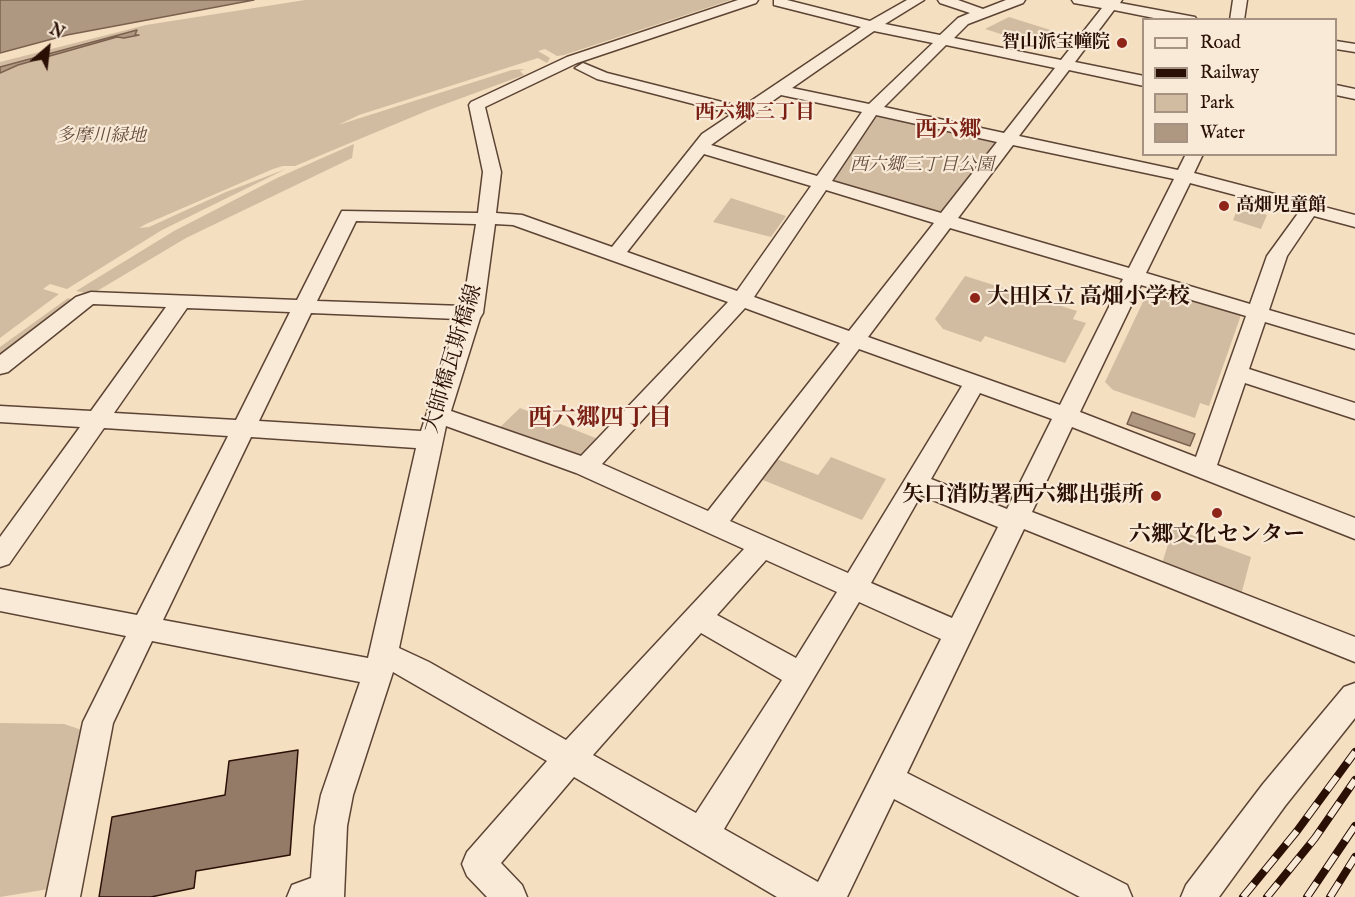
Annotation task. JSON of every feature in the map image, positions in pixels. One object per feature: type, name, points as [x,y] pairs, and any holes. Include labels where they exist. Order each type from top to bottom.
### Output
[{"type":"street","points":[[477,110],[479,103],[494,95],[572,60],[751,0]]},
{"type":"street","points":[[616,254],[708,138],[872,26],[917,0]]},
{"type":"street","points":[[945,0],[982,13]]},
{"type":"street","points":[[585,467],[742,299],[871,111],[963,21],[1018,0]]},
{"type":"street","points":[[1078,0],[1112,3],[1181,18]]},
{"type":"street","points":[[1237,18],[1240,0]]},
{"type":"street","points":[[477,110],[583,68],[782,1],[872,26],[1142,81]]},
{"type":"street","points":[[712,525],[1112,3]]},
{"type":"street","points":[[1337,45],[1355,48]]},
{"type":"street","points":[[583,68],[602,76],[745,113]]},
{"type":"street","points":[[780,90],[1184,176],[1355,221]]},
{"type":"street","name":"大師橋瓦斯橋線","points":[[319,895],[338,795],[381,665],[433,429],[473,313],[492,172],[477,110]]},
{"type":"street","points":[[700,147],[1355,342]]},
{"type":"street","points":[[829,897],[1194,156]]},
{"type":"street","points":[[1203,469],[1277,256],[1310,209]]},
{"type":"street","points":[[63,897],[98,722],[116,683],[147,627],[241,429],[349,215],[515,219],[1065,415],[1355,529]]},
{"type":"street","points":[[0,367],[87,299],[473,313]]},
{"type":"street","points":[[0,557],[180,303]]},
{"type":"street","points":[[1237,373],[1355,411]]},
{"type":"street","points":[[702,834],[801,676],[975,383]]},
{"type":"street","points":[[0,414],[241,429],[433,429],[457,420],[585,467],[958,634]]},
{"type":"street","points":[[915,483],[1015,519],[1355,650]]},
{"type":"street","points":[[510,897],[479,864],[570,758],[762,547]]},
{"type":"street","points":[[0,600],[147,627],[381,665],[401,661],[810,897]]},
{"type":"street","points":[[698,618],[801,676]]},
{"type":"street","points":[[1198,897],[1274,795],[1355,696]]},
{"type":"street","points":[[887,779],[1115,897]]},
{"type":"green space","name":"多摩川緑地","points":[[305,0],[731,0],[564,55],[557,56],[545,49],[538,51],[550,58],[547,63],[538,58],[359,115],[338,125],[512,70],[525,69],[520,71],[524,75],[429,110],[295,166],[273,169],[146,224],[139,228],[149,227],[226,192],[286,169],[162,230],[67,289],[50,284],[43,289],[59,294],[0,338],[0,62],[146,25]]},
{"type":"green space","points":[[1009,17],[1079,39],[1070,51],[1026,42],[985,29]]},
{"type":"green space","name":"西六郷三丁目公園","points":[[879,115],[1000,143],[942,214],[834,183],[831,179],[873,116]]},
{"type":"green space","points":[[354,144],[352,158],[186,238],[92,294],[76,291],[174,231],[277,178]]},
{"type":"green space","points":[[1243,195],[1261,200],[1256,212],[1267,215],[1261,229],[1233,220]]},
{"type":"green space","points":[[731,198],[786,216],[771,237],[713,222]]},
{"type":"green space","points":[[965,276],[1077,311],[1073,319],[1086,323],[1065,363],[985,336],[981,342],[943,329],[935,319]]},
{"type":"green space","name":"大田区立 高畑小学校","points":[[1150,287],[1241,315],[1209,406],[1200,403],[1195,418],[1113,390],[1105,382]]},
{"type":"green space","points":[[68,298],[78,301],[0,362],[0,347]]},
{"type":"green space","points":[[520,408],[598,439],[577,459],[497,430]]},
{"type":"green space","points":[[831,457],[886,479],[862,520],[758,478],[774,458],[818,475]]},
{"type":"green space","points":[[1173,528],[1251,557],[1240,599],[1161,567]]},
{"type":"green space","points":[[0,723],[64,724],[85,731],[55,888],[0,897]]},
{"type":"water","points":[[0,0],[254,0],[67,35],[0,53]]},
{"type":"water","points":[[137,30],[135,35],[139,35],[117,37],[18,65],[0,73],[0,67]]},
{"type":"water","points":[[1132,412],[1195,434],[1190,446],[1127,424]]},
{"type":"building","points":[[298,750],[290,855],[196,871],[194,888],[151,897],[99,897],[112,817],[225,795],[229,761]]},
{"type":"railway","points":[[1243,897],[1297,831],[1355,752]]},
{"type":"railway","points":[[1267,897],[1315,838],[1355,780]]},
{"type":"railway","points":[[1307,897],[1355,826]]},
{"type":"railway","points":[[1330,897],[1355,857]]},
{"type":"place","name":"智山派宝幢院","points":[[1122,43]]},
{"type":"place","name":"高畑児童館","points":[[1224,206]]},
{"type":"place","name":"大田区立 高畑小学校","points":[[975,298]]},
{"type":"place","name":"矢口消防署西六郷出張所","points":[[1156,496]]},
{"type":"place","name":"六郷文化センター","points":[[1217,513]]},
{"type":"district","name":"西六郷三丁目","points":[[755,114]]},
{"type":"district","name":"西六郷","points":[[948,131]]},
{"type":"district","name":"西六郷四丁目","points":[[600,420]]}]
